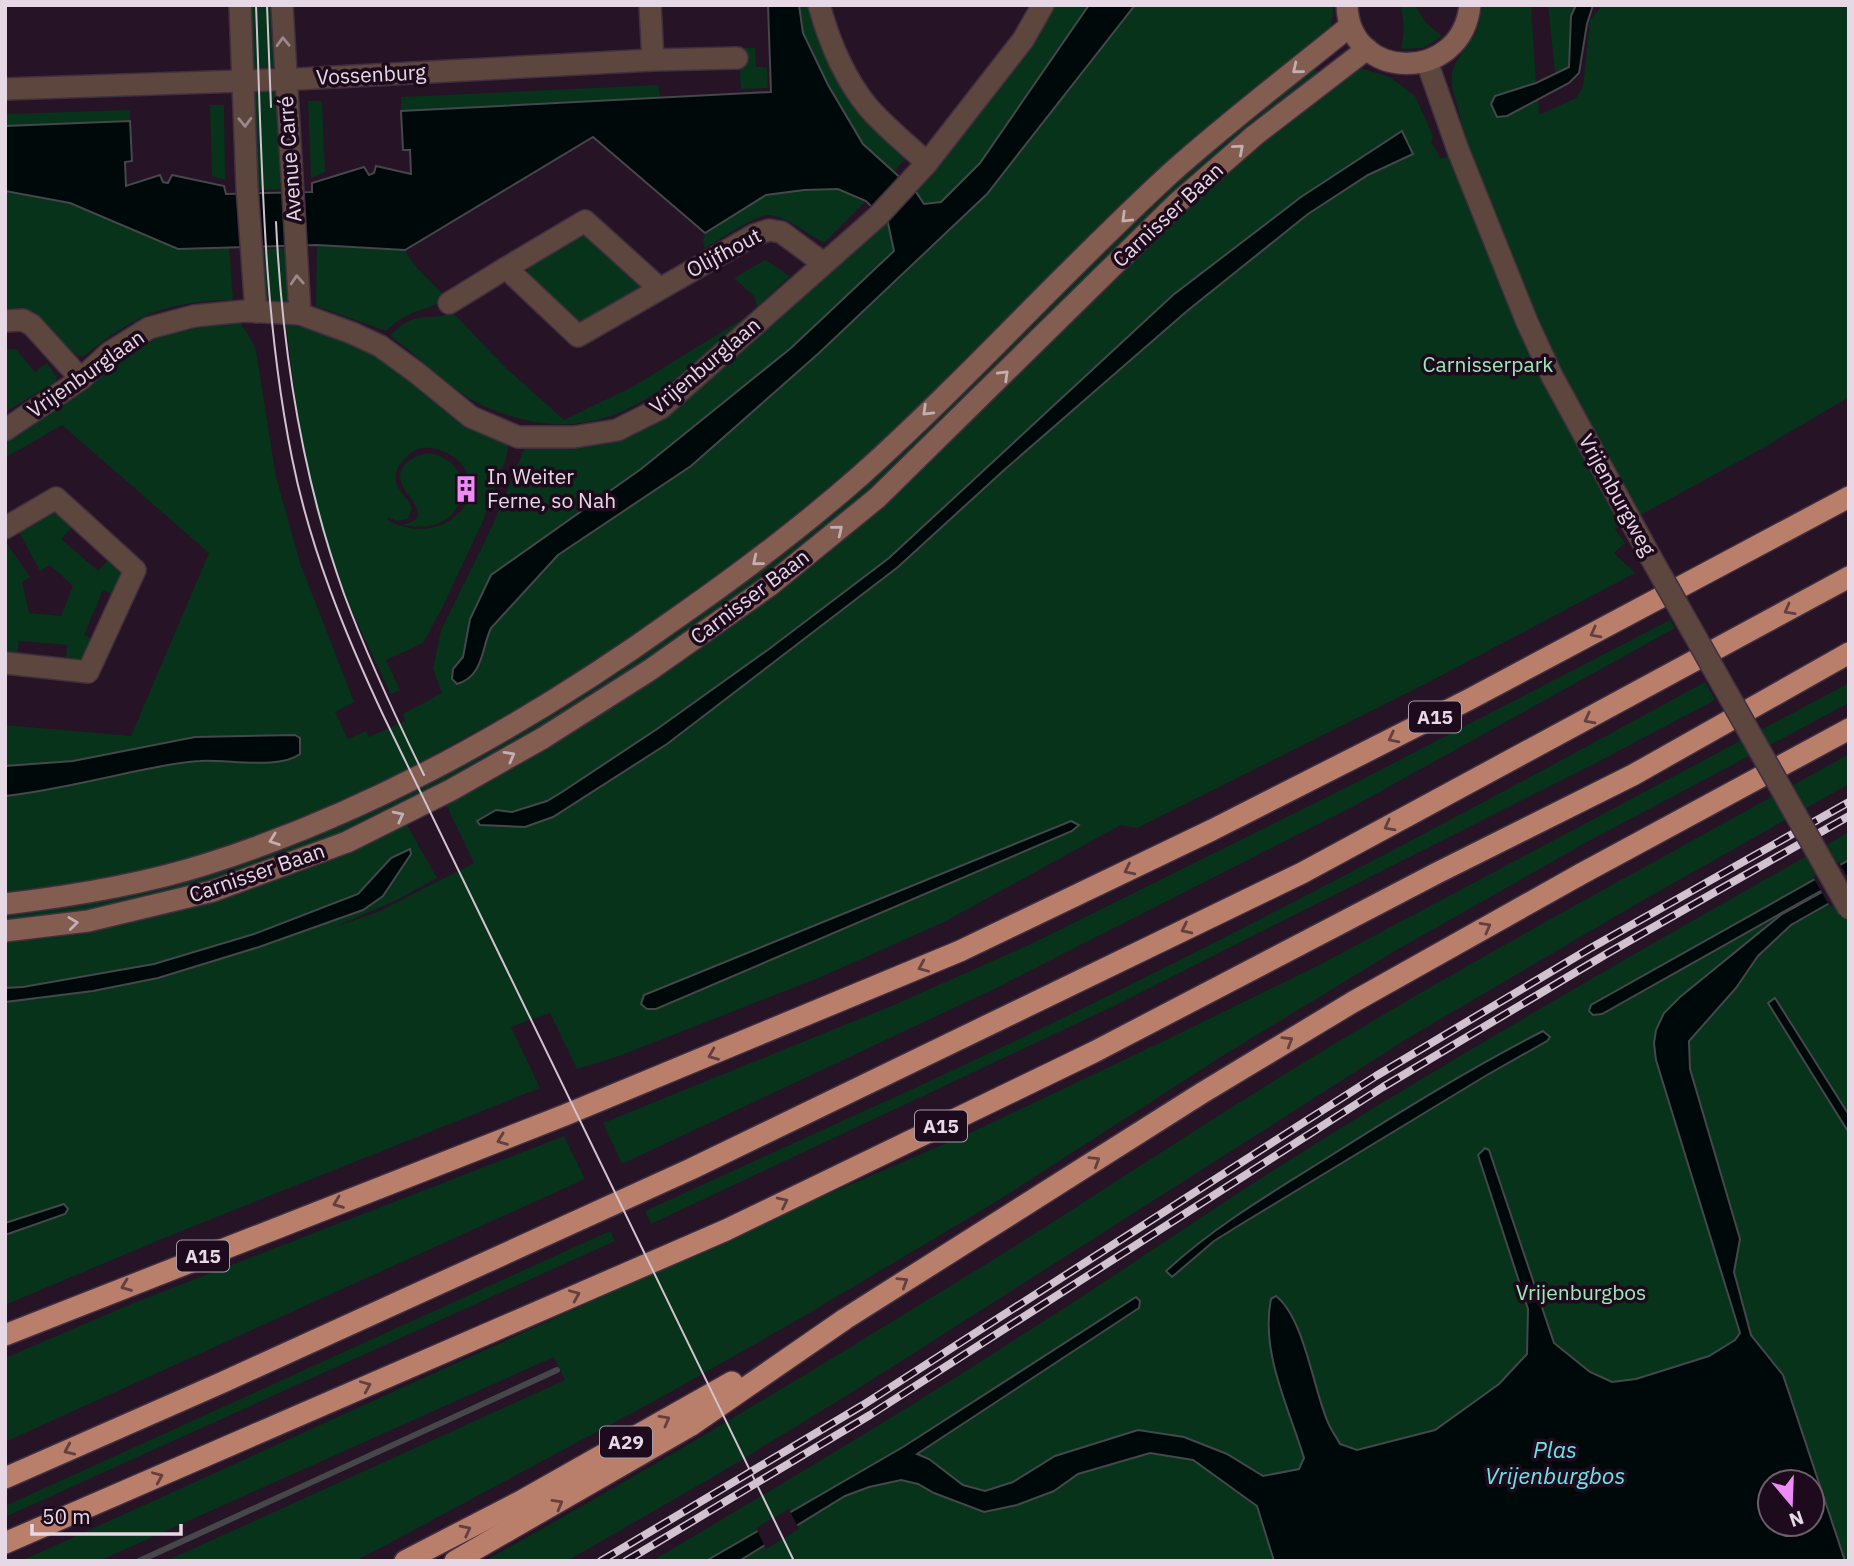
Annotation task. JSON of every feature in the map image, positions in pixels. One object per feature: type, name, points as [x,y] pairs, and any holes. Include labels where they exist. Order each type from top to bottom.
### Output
[{"type":"highway","name":"A15","points":[[5,1335],[565,1115],[960,951],[1212,830],[1468,700],[1849,496]]},
{"type":"highway","name":"A15","points":[[1655,601],[1849,511]]},
{"type":"highway","points":[[5,1478],[222,1383],[691,1169],[1277,885],[1849,577]]},
{"type":"highway","name":"A15","points":[[5,1543],[726,1230],[1094,1052],[1437,873],[1633,775],[1849,653]]},
{"type":"highway","points":[[456,1561],[690,1426],[845,1319],[1202,1093],[1353,1002],[1593,867],[1849,729]]},
{"type":"highway","name":"A29","points":[[405,1561],[523,1500],[845,1319]]},
{"type":"main road","points":[[1348,16],[1367,50],[1390,62],[1427,62],[1441,55],[1461,35],[1470,5]]},
{"type":"main road","name":"Carnisser Baan","points":[[5,904],[84,894],[205,865],[338,816],[439,767],[521,721],[635,648],[753,565],[860,475],[1173,171],[1348,16]]},
{"type":"main road","name":"Carnisser Baan","points":[[5,931],[88,921],[213,891],[347,842],[451,790],[543,738],[650,670],[769,586],[877,498],[1176,204],[1255,135],[1367,50]]},
{"type":"street","name":"Avenue Carré","points":[[240,5],[247,187],[256,312]]},
{"type":"street","name":"Avenue Carré","points":[[282,5],[300,314]]},
{"type":"street","points":[[650,5],[653,60]]},
{"type":"street","points":[[819,5],[826,30],[843,68],[868,107],[927,163]]},
{"type":"street","name":"Vrijenburglaan","points":[[5,430],[81,379],[109,353],[149,328],[194,316],[256,312],[300,314],[352,332],[380,346],[471,417],[518,437],[574,437],[617,430],[661,408],[878,216],[927,163],[1023,40],[1043,5]]},
{"type":"street","name":"Vossenburg","points":[[5,89],[737,58]]},
{"type":"street","name":"Vrijenburgweg","points":[[1427,62],[1458,150],[1539,350],[1650,556],[1849,909]]},
{"type":"street","points":[[449,303],[586,221],[659,288]]},
{"type":"street","name":"Olijfhout","points":[[506,268],[578,336],[754,234],[769,230],[781,232],[824,263]]},
{"type":"street","points":[[5,321],[23,320],[32,325],[81,379]]},
{"type":"street","points":[[5,663],[88,672],[135,570],[56,498],[6,526]]},
{"type":"green space","points":[[246,5],[276,5],[278,63],[274,68],[253,69],[248,66]]},
{"type":"green space","points":[[799,5],[813,5],[907,157],[894,171],[863,144],[828,85],[803,33]]},
{"type":"green space","points":[[1054,5],[1089,5],[980,163],[942,202],[924,204],[916,192],[1011,68]]},
{"type":"green space","points":[[1135,5],[1334,5],[1331,28],[918,409],[833,484],[750,551],[612,650],[528,703],[386,781],[253,839],[152,870],[5,897],[5,796],[182,762],[272,762],[295,735],[195,737],[73,761],[5,766],[5,725],[131,736],[209,553],[62,425],[5,458],[5,439],[64,403],[113,359],[166,330],[240,321],[256,351],[276,477],[300,563],[354,702],[335,712],[348,739],[366,731],[369,737],[405,721],[403,714],[442,693],[433,669],[441,630],[491,529],[525,447],[589,446],[620,437],[657,419],[741,352],[869,234],[872,235],[888,223],[894,251],[791,348],[641,469],[491,575],[470,619],[463,657],[453,669],[480,667],[491,628],[558,555],[691,466],[987,194]]},
{"type":"green space","points":[[1401,5],[1415,5],[1426,23],[1442,36],[1423,48],[1401,49],[1404,30]]},
{"type":"green space","name":"Carnisserpark","points":[[1483,5],[1531,5],[1536,83],[1495,96],[1491,104],[1497,116],[1538,99],[1539,115],[1576,98],[1583,87],[1590,20],[1603,5],[1849,5],[1849,397],[1763,448],[1615,529],[1625,543],[1614,553],[1635,573],[1433,680],[1137,828],[1121,825],[944,922],[821,977],[619,1056],[577,1069],[550,1013],[511,1027],[540,1088],[169,1236],[5,1305],[5,1235],[65,1214],[64,1204],[5,1223],[5,1002],[93,991],[158,978],[259,947],[362,910],[383,896],[410,850],[391,858],[358,894],[254,934],[154,964],[5,988],[5,936],[132,916],[403,818],[437,878],[399,899],[332,928],[378,912],[474,863],[443,798],[585,714],[878,498],[1116,266],[1339,75],[1360,68],[1390,77],[1415,96],[1433,136],[1431,142],[1441,159],[1468,147],[1452,86],[1452,72],[1477,31]],"holes":[[[1403,131],[1412,154],[1368,175],[1308,214],[1187,311],[1003,471],[898,567],[667,744],[553,817],[477,821],[496,810],[512,812],[547,801],[657,729],[889,558],[1171,296]]]},
{"type":"green space","points":[[1548,5],[1576,5],[1571,16],[1569,67],[1555,72]]},
{"type":"green space","points":[[738,48],[755,48],[756,67],[767,67],[768,88],[741,89]]},
{"type":"green space","points":[[1312,65],[1321,77],[898,470],[775,572],[567,715],[350,833],[163,899],[5,926],[5,910],[313,832],[724,592],[1133,216]]},
{"type":"green space","points":[[658,85],[660,98],[401,111],[401,97]]},
{"type":"green space","points":[[256,88],[276,88],[280,93],[285,189],[254,190],[249,94]]},
{"type":"green space","points":[[308,101],[322,101],[325,172],[311,178]]},
{"type":"green space","points":[[210,105],[224,105],[225,180],[212,176]]},
{"type":"green space","points":[[130,110],[130,121],[5,126],[5,114]]},
{"type":"green space","points":[[838,189],[866,201],[824,243],[790,222],[769,215],[746,223],[705,248],[705,233],[766,195]]},
{"type":"green space","points":[[5,191],[70,203],[178,249],[229,248],[233,300],[170,307],[119,330],[84,356],[78,356],[72,351],[67,354],[5,313]]},
{"type":"green space","points":[[589,234],[643,287],[583,327],[531,281],[527,274],[528,267]]},
{"type":"green space","points":[[317,245],[405,250],[447,299],[408,315],[386,331],[316,306]]},
{"type":"green space","points":[[289,248],[293,292],[286,301],[266,303],[257,249]]},
{"type":"green space","points":[[765,260],[790,276],[757,307],[754,296],[734,278]]},
{"type":"green space","points":[[453,313],[506,368],[564,420],[634,386],[747,316],[701,358],[652,395],[626,410],[598,420],[568,424],[526,420],[478,403],[449,384],[390,336],[413,319]]},
{"type":"green space","points":[[286,325],[316,329],[361,344],[505,440],[508,448],[483,521],[423,643],[386,660],[400,690],[391,694],[349,604],[316,510],[298,418]],"holes":[[[420,448],[436,449],[451,455],[465,468],[470,483],[468,498],[460,512],[447,522],[430,528],[410,528],[387,520],[389,517],[397,521],[408,519],[412,508],[396,483],[397,470],[404,459]]]},
{"type":"green space","points":[[16,349],[35,372],[47,363],[57,378],[55,382],[5,412],[5,350]]},
{"type":"green space","points":[[429,453],[454,466],[460,476],[461,499],[456,510],[433,525],[401,525],[412,522],[418,511],[403,487],[401,471],[408,462]]},
{"type":"green space","points":[[53,511],[72,527],[61,539],[98,571],[109,559],[127,575],[117,596],[103,590],[84,635],[98,641],[89,662],[66,660],[67,645],[19,641],[17,657],[5,655],[5,541],[30,577],[22,582],[29,613],[61,616],[73,586],[50,565],[40,571],[19,532]]},
{"type":"green space","points":[[1670,620],[1675,628],[1356,805],[992,990],[622,1164],[603,1123],[896,1004],[1033,943],[1355,783]]},
{"type":"green space","points":[[1705,682],[1715,700],[1592,765],[1114,1006],[651,1224],[645,1211],[1124,988],[1375,860]]},
{"type":"green space","points":[[1849,683],[1849,703],[1587,842],[1395,951],[1224,1055],[994,1203],[806,1315],[660,1398],[355,1561],[166,1561],[565,1380],[554,1357],[99,1561],[21,1561],[826,1195],[968,1134],[1170,1038],[1321,964]]},
{"type":"green space","points":[[1849,754],[1849,784],[1640,902],[1410,1037],[859,1388],[720,1473],[567,1561],[484,1561],[671,1455],[856,1344],[1011,1249],[1240,1102],[1390,1011]]},
{"type":"green space","name":"Vrijenburgbos","points":[[1849,832],[1849,1561],[652,1561],[974,1366],[1261,1178],[1364,1114],[1571,991]]},
{"type":"green space","points":[[564,1136],[585,1179],[5,1442],[5,1358],[136,1302]]},
{"type":"green space","points":[[610,1231],[615,1241],[5,1517],[5,1506]]},
{"type":"water","points":[[768,5],[799,5],[803,33],[828,85],[863,144],[916,192],[924,204],[941,202],[980,163],[1089,5],[1135,5],[987,194],[819,353],[691,466],[558,555],[491,628],[477,668],[466,680],[457,684],[452,679],[453,669],[463,657],[470,619],[491,575],[641,469],[791,348],[894,251],[888,223],[866,201],[838,189],[804,190],[766,195],[705,233],[593,137],[405,250],[317,245],[178,249],[70,203],[5,191],[5,126],[130,121],[132,161],[125,162],[126,186],[160,175],[163,182],[168,183],[172,175],[224,186],[226,194],[312,192],[312,183],[364,167],[369,175],[374,173],[376,166],[411,174],[410,150],[403,150],[401,111],[771,92]]},
{"type":"water","points":[[1576,5],[1593,5],[1579,73],[1569,83],[1507,116],[1497,117],[1491,104],[1495,96],[1536,83],[1569,67],[1571,16]]},
{"type":"water","points":[[1402,131],[1413,154],[1368,175],[1308,214],[1187,311],[1003,471],[898,567],[667,744],[553,817],[525,827],[480,825],[477,821],[496,810],[512,812],[547,801],[657,729],[769,649],[889,558],[1173,295],[1301,197]]},
{"type":"water","points":[[295,735],[300,738],[300,754],[279,762],[184,762],[5,796],[5,766],[73,761],[195,737]]},
{"type":"water","points":[[1071,821],[1079,825],[1072,831],[656,1009],[647,1009],[641,1004],[644,995]]},
{"type":"water","points":[[410,849],[411,854],[383,896],[363,910],[259,947],[158,978],[93,991],[5,1002],[5,988],[154,964],[254,934],[358,894],[391,858]]},
{"type":"water","points":[[1849,860],[1849,875],[1602,1014],[1593,1015],[1589,1011],[1591,1005]]},
{"type":"water","name":"Plas Vrijenburgbos","points":[[1849,877],[1849,892],[1791,925],[1758,956],[1736,988],[1689,1041],[1690,1069],[1740,1239],[1734,1272],[1751,1335],[1783,1375],[1814,1468],[1756,1468],[1756,1538],[1826,1538],[1826,1504],[1845,1561],[1274,1561],[1257,1506],[1193,1460],[1150,1453],[1078,1474],[1054,1491],[1017,1505],[984,1512],[918,1484],[901,1480],[869,1487],[845,1496],[739,1561],[706,1561],[903,1447],[1136,1297],[1140,1301],[1139,1308],[917,1454],[929,1459],[963,1485],[985,1491],[1013,1482],[1055,1456],[1138,1430],[1184,1437],[1227,1454],[1263,1476],[1299,1469],[1304,1458],[1278,1380],[1269,1339],[1271,1299],[1276,1296],[1286,1306],[1301,1336],[1327,1420],[1340,1444],[1357,1450],[1435,1430],[1499,1384],[1527,1354],[1528,1309],[1478,1155],[1485,1148],[1489,1150],[1554,1343],[1590,1372],[1612,1382],[1636,1379],[1709,1356],[1735,1340],[1740,1333],[1656,1060],[1656,1030],[1664,1013],[1782,914]]},
{"type":"water","points":[[1775,998],[1849,1115],[1849,1133],[1768,1003]]},
{"type":"water","points":[[1543,1031],[1550,1037],[1547,1041],[1214,1241],[1172,1277],[1166,1271],[1204,1239],[1264,1197],[1434,1092]]},
{"type":"water","points":[[64,1204],[68,1209],[65,1214],[5,1235],[5,1223]]},
{"type":"pier","points":[[1839,862],[1849,880],[1849,896],[1830,907],[1813,877]]},
{"type":"pier","points":[[789,1509],[799,1529],[766,1549],[756,1528]]},
{"type":"waterway","points":[[139,1561],[557,1370]]},
{"type":"tram line","points":[[256,5],[265,233],[275,346],[292,458],[319,558],[342,622],[384,717],[794,1561]]},
{"type":"tram line","points":[[267,5],[271,107]]},
{"type":"tram line","points":[[276,222],[289,364],[316,503],[353,617],[424,775]]},
{"type":"railway","points":[[601,1561],[863,1405],[1376,1076],[1589,949],[1849,802]]},
{"type":"railway","points":[[626,1561],[870,1415],[1383,1087],[1608,953],[1849,816]]},
{"type":"place","name":"In Weiter Ferne, so Nah","points":[[466,489]]}]
